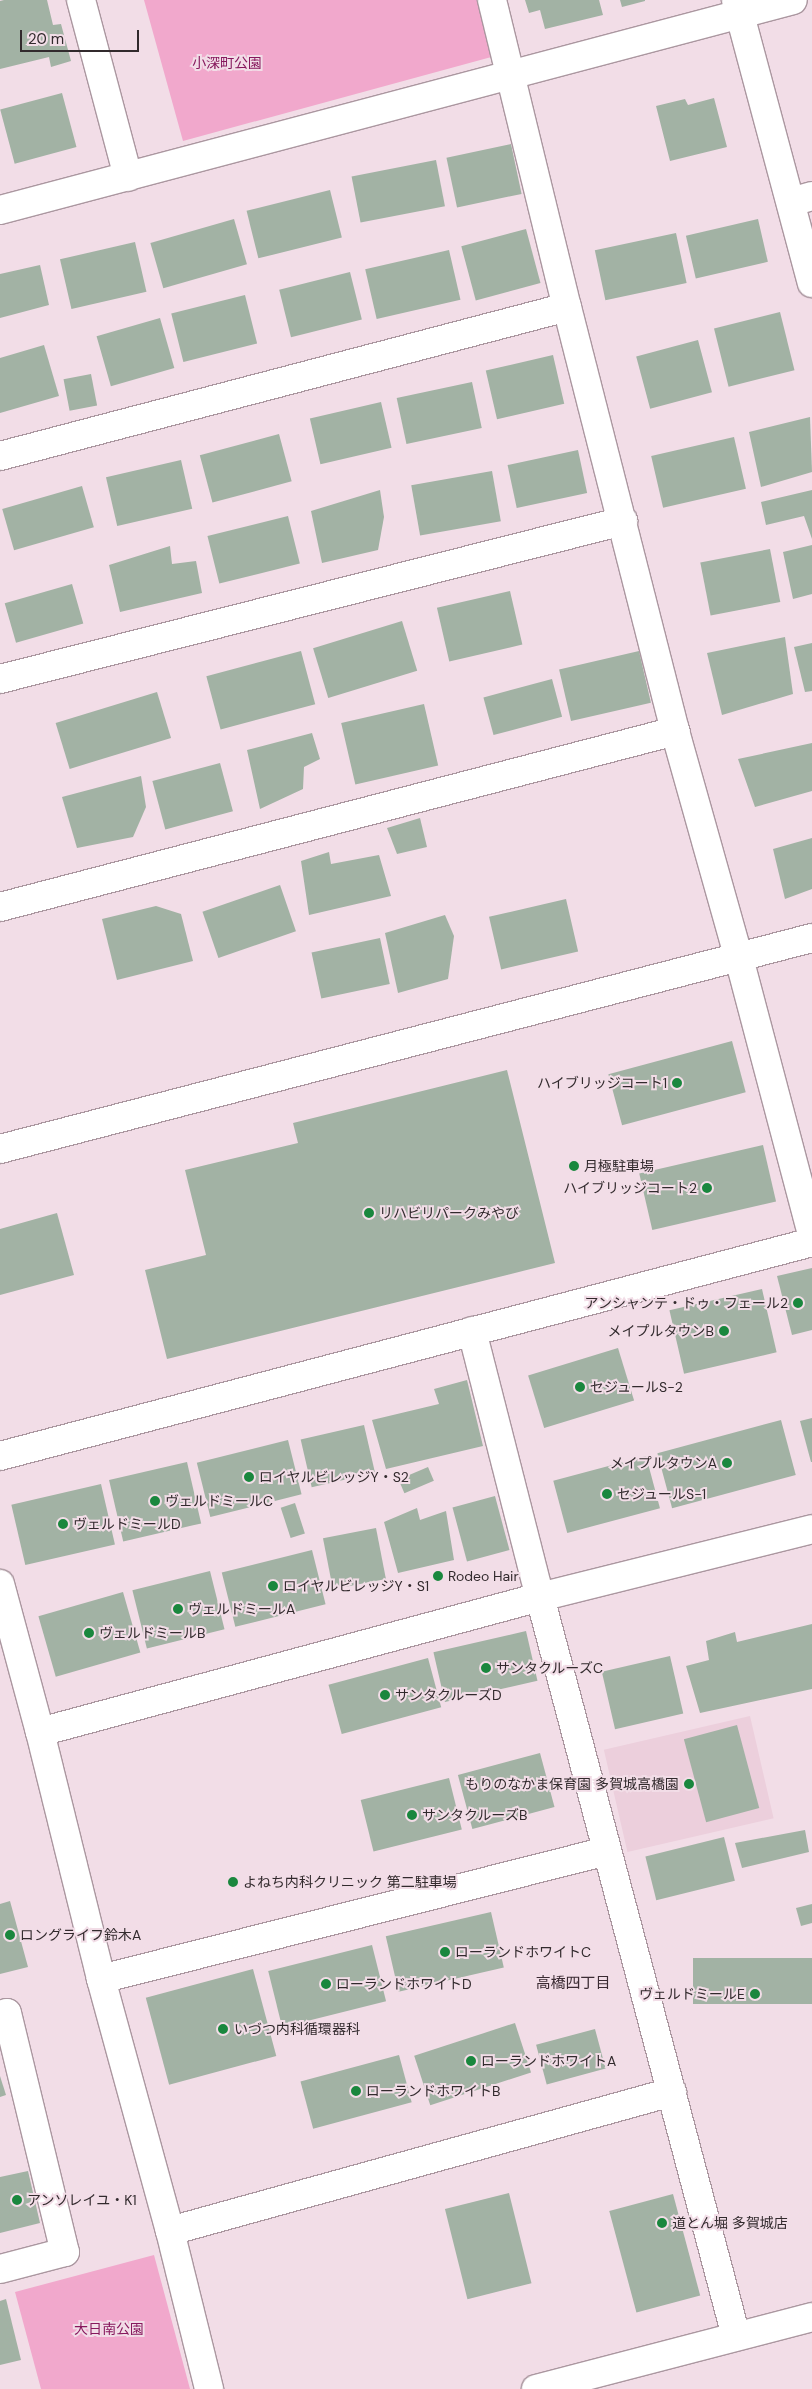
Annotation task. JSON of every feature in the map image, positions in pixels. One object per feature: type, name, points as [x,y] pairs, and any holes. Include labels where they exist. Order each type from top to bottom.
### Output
[{"type":"street","points":[[81,0],[128,177]]},
{"type":"street","points":[[492,0],[567,307],[623,520],[675,731],[739,958],[812,1234]]},
{"type":"street","points":[[0,210],[512,76],[738,7],[793,0]]},
{"type":"street","points":[[738,7],[802,199],[812,283]]},
{"type":"street","points":[[0,456],[567,307]]},
{"type":"street","points":[[0,679],[623,520]]},
{"type":"street","points":[[0,907],[675,731]]},
{"type":"street","points":[[0,1149],[812,938]]},
{"type":"street","points":[[0,1456],[812,1242]]},
{"type":"street","points":[[472,1331],[540,1597],[736,2336]]},
{"type":"street","points":[[40,1732],[540,1597],[812,1529]]},
{"type":"street","points":[[0,1584],[40,1732],[101,1979],[170,2231],[209,2389]]},
{"type":"street","points":[[101,1979],[608,1851]]},
{"type":"street","points":[[0,2015],[7,2013],[65,2252],[0,2269]]},
{"type":"street","points":[[170,2231],[672,2092]]},
{"type":"street","points":[[536,2389],[812,2317]]},
{"type":"shaded area","name":"もりのなかま保育園 多賀城高橋園","points":[[750,1716],[774,1818],[627,1852],[604,1750]]},
{"type":"green space","name":"小深町公園","points":[[144,0],[482,0],[495,56],[183,141]]},
{"type":"green space","name":"大日南公園","points":[[154,2255],[190,2389],[41,2389],[15,2292]]},
{"type":"building","points":[[47,0],[53,25],[61,24],[71,61],[51,67],[49,57],[0,69],[0,1]]},
{"type":"building","points":[[525,0],[599,0],[603,15],[545,29],[540,10],[529,13]]},
{"type":"building","points":[[620,0],[645,0],[645,1],[622,7]]},
{"type":"building","points":[[62,93],[76,147],[15,164],[0,110]]},
{"type":"building","points":[[714,98],[727,147],[670,161],[656,106],[685,99],[688,105]]},
{"type":"building","points":[[511,144],[522,194],[457,208],[446,158]]},
{"type":"building","points":[[436,160],[445,206],[361,223],[352,176]]},
{"type":"building","points":[[330,190],[342,238],[258,258],[247,211]]},
{"type":"building","points":[[234,219],[247,264],[163,288],[150,243]]},
{"type":"building","points":[[758,219],[768,262],[696,279],[686,236]]},
{"type":"building","points":[[526,229],[540,283],[476,300],[461,246]]},
{"type":"building","points":[[676,233],[687,283],[605,300],[595,250]]},
{"type":"building","points":[[135,242],[146,292],[71,309],[60,259]]},
{"type":"building","points":[[449,250],[460,300],[377,319],[365,269]]},
{"type":"building","points":[[40,265],[49,305],[0,318],[0,274]]},
{"type":"building","points":[[350,272],[362,320],[291,337],[279,290]]},
{"type":"building","points":[[245,295],[257,344],[183,362],[171,313]]},
{"type":"building","points":[[780,312],[795,370],[729,387],[714,328]]},
{"type":"building","points":[[160,318],[174,368],[111,386],[97,336]]},
{"type":"building","points":[[698,340],[712,392],[650,409],[636,357]]},
{"type":"building","points":[[44,345],[59,396],[0,413],[0,358]]},
{"type":"building","points":[[553,355],[564,404],[497,419],[486,371]]},
{"type":"building","points":[[91,374],[97,405],[70,411],[64,379]]},
{"type":"building","points":[[472,382],[482,428],[406,444],[397,398]]},
{"type":"building","points":[[381,402],[392,448],[320,464],[310,418]]},
{"type":"building","points":[[810,417],[812,472],[761,487],[749,432]]},
{"type":"building","points":[[279,434],[292,481],[212,503],[200,455]]},
{"type":"building","points":[[734,437],[746,489],[663,508],[651,456]]},
{"type":"building","points":[[578,450],[587,493],[517,508],[508,465]]},
{"type":"building","points":[[181,460],[192,509],[117,526],[106,477]]},
{"type":"building","points":[[492,471],[501,521],[420,535],[411,485]]},
{"type":"building","points":[[82,486],[94,527],[14,550],[2,509]]},
{"type":"building","points":[[380,490],[384,517],[378,550],[322,563],[311,511]]},
{"type":"building","points":[[812,490],[812,539],[804,516],[766,525],[761,502]]},
{"type":"building","points":[[288,516],[300,564],[219,584],[207,536]]},
{"type":"building","points":[[812,545],[812,594],[793,599],[783,552]]},
{"type":"building","points":[[170,546],[172,564],[196,561],[202,593],[120,612],[109,565]]},
{"type":"building","points":[[770,549],[780,602],[711,616],[700,563]]},
{"type":"building","points":[[72,584],[83,623],[16,643],[5,603]]},
{"type":"building","points":[[510,591],[522,645],[449,661],[437,608]]},
{"type":"building","points":[[402,621],[417,671],[328,698],[313,648]]},
{"type":"building","points":[[785,637],[793,694],[722,715],[707,653]]},
{"type":"building","points":[[812,643],[812,691],[805,692],[794,647]]},
{"type":"building","points":[[301,651],[315,704],[221,729],[206,676]]},
{"type":"building","points":[[639,651],[651,703],[571,721],[559,669]]},
{"type":"building","points":[[552,679],[562,717],[494,735],[483,697]]},
{"type":"building","points":[[157,692],[171,738],[70,769],[56,723]]},
{"type":"building","points":[[424,704],[438,765],[355,785],[341,723]]},
{"type":"building","points":[[312,733],[320,759],[304,767],[303,789],[260,809],[247,750]]},
{"type":"building","points":[[812,743],[812,791],[755,807],[738,759]]},
{"type":"building","points":[[220,763],[233,811],[165,829],[152,781]]},
{"type":"building","points":[[141,776],[146,807],[133,837],[77,848],[62,797]]},
{"type":"building","points":[[420,818],[427,847],[397,854],[387,828]]},
{"type":"building","points":[[812,838],[812,889],[785,899],[773,849]]},
{"type":"building","points":[[329,852],[331,864],[379,855],[391,896],[309,915],[301,861]]},
{"type":"building","points":[[280,885],[296,931],[218,958],[202,912]]},
{"type":"building","points":[[566,899],[578,952],[501,969],[489,917]]},
{"type":"building","points":[[156,906],[181,914],[193,961],[117,980],[102,919]]},
{"type":"building","points":[[445,915],[454,936],[448,979],[398,993],[385,933]]},
{"type":"building","points":[[380,938],[390,984],[321,999],[312,953]]},
{"type":"building","name":"ハイブリッジコート1","points":[[732,1041],[746,1092],[622,1125],[608,1074]]},
{"type":"building","name":"リハビリパークみやび","points":[[507,1070],[555,1263],[167,1359],[145,1270],[206,1255],[185,1170],[298,1143],[293,1123]]},
{"type":"building","name":"ハイブリッジコート2","points":[[763,1145],[776,1202],[652,1230],[639,1174]]},
{"type":"building","points":[[57,1213],[74,1275],[0,1295],[0,1229]]},
{"type":"building","name":"アンシャンテ・ドゥ・フェール2","points":[[812,1268],[812,1330],[792,1335],[777,1276]]},
{"type":"building","name":"メイプルタウンB","points":[[762,1289],[777,1352],[684,1374],[669,1310]]},
{"type":"building","name":"セジュールS-2","points":[[618,1348],[634,1401],[544,1428],[528,1375]]},
{"type":"building","points":[[467,1380],[483,1446],[386,1469],[372,1420],[439,1404],[434,1389]]},
{"type":"building","points":[[812,1418],[812,1462],[811,1462],[800,1421]]},
{"type":"building","name":"メイプルタウンA","points":[[781,1420],[796,1475],[672,1508],[657,1453]]},
{"type":"building","points":[[364,1425],[375,1473],[312,1487],[301,1440]]},
{"type":"building","name":"ロイヤルビレッジY・S2","points":[[288,1440],[302,1494],[210,1517],[197,1463]]},
{"type":"building","name":"セジュールS-1","points":[[646,1456],[660,1508],[567,1533],[553,1481]]},
{"type":"building","name":"ヴェルドミールC","points":[[187,1462],[201,1523],[123,1541],[109,1480]]},
{"type":"building","points":[[428,1467],[434,1481],[404,1493],[399,1480]]},
{"type":"building","name":"ヴェルドミールD","points":[[101,1484],[115,1544],[25,1565],[11,1505]]},
{"type":"building","points":[[495,1496],[509,1550],[467,1561],[452,1507]]},
{"type":"building","points":[[295,1503],[305,1533],[291,1538],[281,1508]]},
{"type":"building","points":[[417,1508],[420,1520],[446,1511],[454,1560],[398,1573],[384,1522]]},
{"type":"building","points":[[376,1528],[386,1579],[333,1589],[323,1538]]},
{"type":"building","name":"ロイヤルビレッジY・S1","points":[[312,1550],[326,1604],[235,1627],[222,1572]]},
{"type":"building","name":"ヴェルドミールA","points":[[210,1571],[225,1629],[147,1649],[132,1590]]},
{"type":"building","name":"ヴェルドミールB","points":[[123,1592],[140,1653],[56,1677],[38,1616]]},
{"type":"building","points":[[812,1624],[812,1689],[700,1713],[686,1666],[709,1660],[706,1641],[735,1632],[737,1642]]},
{"type":"building","name":"サンタクルーズC","points":[[526,1631],[537,1681],[445,1702],[433,1652]]},
{"type":"building","points":[[670,1656],[683,1713],[615,1729],[602,1672]]},
{"type":"building","name":"サンタクルーズD","points":[[428,1658],[441,1707],[342,1734],[329,1685]]},
{"type":"building","points":[[737,1725],[759,1808],[706,1822],[684,1739]]},
{"type":"building","points":[[540,1753],[554,1807],[472,1829],[458,1775]]},
{"type":"building","name":"サンタクルーズB","points":[[449,1778],[462,1829],[374,1851],[361,1800]]},
{"type":"building","points":[[805,1830],[809,1852],[742,1868],[735,1843]]},
{"type":"building","points":[[724,1837],[735,1881],[656,1900],[645,1857]]},
{"type":"building","name":"ロングライフ鈴木A","points":[[10,1901],[28,1967],[0,1974],[0,1904]]},
{"type":"building","points":[[812,1904],[812,1923],[801,1926],[796,1908]]},
{"type":"building","name":"ローランドホワイトC","points":[[491,1912],[504,1968],[399,1992],[386,1936]]},
{"type":"building","name":"ローランドホワイトD","points":[[372,1945],[386,2001],[282,2027],[268,1971]]},
{"type":"building","name":"ヴェルドミールE","points":[[693,1958],[812,1958],[812,2004],[693,2004]]},
{"type":"building","points":[[253,1969],[276,2056],[169,2085],[146,1998]]},
{"type":"building","name":"ローランドホワイトA","points":[[515,2023],[531,2072],[430,2105],[414,2056]]},
{"type":"building","points":[[595,2029],[606,2069],[547,2084],[536,2045]]},
{"type":"building","name":"ローランドホワイトB","points":[[399,2055],[412,2102],[313,2129],[300,2081]]},
{"type":"building","points":[[0,2076],[6,2095],[0,2097]]},
{"type":"building","name":"アンソレイユ・K1","points":[[28,2171],[40,2223],[0,2233],[0,2177]]},
{"type":"building","points":[[509,2193],[531,2283],[467,2299],[445,2209]]},
{"type":"building","points":[[673,2194],[700,2295],[636,2313],[609,2211]]},
{"type":"building","points":[[6,2299],[21,2360],[0,2365],[0,2301]]},
{"type":"place","name":"ハイブリッジコート1","points":[[677,1083]]},
{"type":"place","name":"月極駐車場","points":[[574,1166]]},
{"type":"place","name":"ハイブリッジコート2","points":[[707,1188]]},
{"type":"place","name":"リハビリパークみやび","points":[[369,1213]]},
{"type":"place","name":"アンシャンテ・ドゥ・フェール2","points":[[798,1303]]},
{"type":"place","name":"メイプルタウンB","points":[[724,1331]]},
{"type":"place","name":"セジュールS-2","points":[[580,1387]]},
{"type":"place","name":"メイプルタウンA","points":[[727,1463]]},
{"type":"place","name":"ロイヤルビレッジY・S2","points":[[249,1477]]},
{"type":"place","name":"セジュールS-1","points":[[607,1494]]},
{"type":"place","name":"ヴェルドミールC","points":[[155,1501]]},
{"type":"place","name":"ヴェルドミールD","points":[[63,1524]]},
{"type":"place","name":"Rodeo Hair","points":[[438,1576]]},
{"type":"place","name":"ロイヤルビレッジY・S1","points":[[273,1586]]},
{"type":"place","name":"ヴェルドミールA","points":[[178,1609]]},
{"type":"place","name":"ヴェルドミールB","points":[[89,1633]]},
{"type":"place","name":"サンタクルーズC","points":[[486,1668]]},
{"type":"place","name":"サンタクルーズD","points":[[385,1695]]},
{"type":"place","name":"もりのなかま保育園 多賀城高橋園","points":[[689,1784]]},
{"type":"place","name":"サンタクルーズB","points":[[412,1815]]},
{"type":"place","name":"よねち内科クリニック 第二駐車場","points":[[233,1882]]},
{"type":"place","name":"ロングライフ鈴木A","points":[[10,1935]]},
{"type":"place","name":"ローランドホワイトC","points":[[445,1952]]},
{"type":"place","name":"ローランドホワイトD","points":[[326,1984]]},
{"type":"place","name":"ヴェルドミールE","points":[[755,1994]]},
{"type":"place","name":"いづつ内科循環器科","points":[[223,2029]]},
{"type":"place","name":"ローランドホワイトA","points":[[471,2061]]},
{"type":"place","name":"ローランドホワイトB","points":[[356,2091]]},
{"type":"place","name":"アンソレイユ・K1","points":[[17,2200]]},
{"type":"place","name":"道とん堀 多賀城店","points":[[662,2223]]},
{"type":"district","name":"高橋四丁目","points":[[573,1984]]}]
